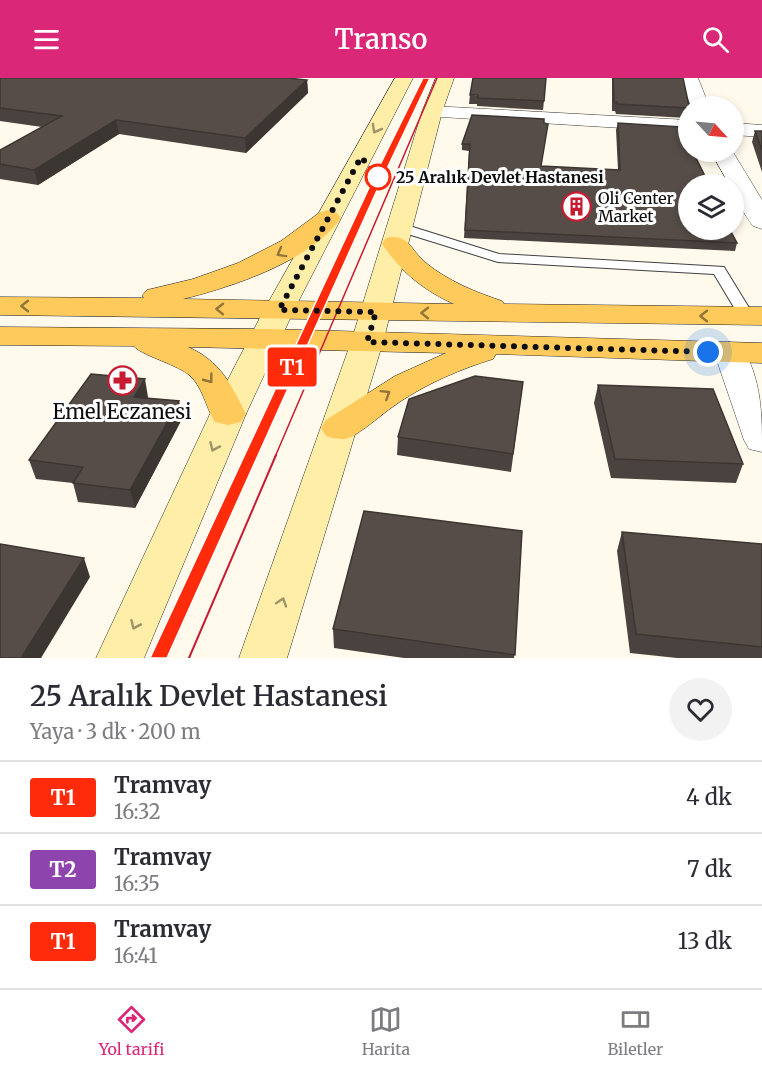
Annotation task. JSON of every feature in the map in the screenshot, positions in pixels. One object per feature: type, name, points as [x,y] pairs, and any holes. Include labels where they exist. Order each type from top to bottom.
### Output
[{"type":"main road","points":[[120,658],[228,414],[328,218],[404,78]]},
{"type":"main road","points":[[263,658],[372,327],[432,112],[446,78]]},
{"type":"main road","points":[[97,306],[169,294],[233,274],[281,253],[315,230],[328,218]]},
{"type":"main road","points":[[398,235],[409,264],[434,282],[472,301],[519,315]]},
{"type":"main road","points":[[0,306],[97,306],[273,324],[372,327],[507,346],[746,352]]},
{"type":"main road","points":[[372,327],[519,315],[754,316]]},
{"type":"main road","points":[[0,336],[120,337],[273,324]]},
{"type":"main road","points":[[120,337],[171,351],[188,359],[212,381],[228,414]]},
{"type":"main road","points":[[339,428],[364,408],[419,376],[448,364],[507,346]]},
{"type":"street","points":[[689,78],[696,96]]},
{"type":"street","points":[[432,112],[678,125]]},
{"type":"street","points":[[744,130],[762,131]]},
{"type":"street","points":[[730,162],[753,191],[762,220]]},
{"type":"street","points":[[746,352],[762,440]]},
{"type":"lane","points":[[398,235],[498,258],[719,270],[754,316]]},
{"type":"building","points":[[0,78],[288,78],[307,80],[245,138],[116,120],[34,170],[0,164],[0,150],[62,116],[0,108]]},
{"type":"building","points":[[473,78],[546,78],[544,101],[478,98],[478,95],[470,95]]},
{"type":"building","points":[[613,78],[683,78],[687,96],[678,96],[678,107],[614,102]]},
{"type":"building","name":"Oli Center Market","points":[[472,115],[544,119],[544,123],[548,124],[541,166],[620,170],[618,123],[678,127],[678,162],[698,162],[704,174],[678,174],[678,240],[735,240],[737,243],[465,230],[470,144],[462,144]]},
{"type":"building","points":[[755,131],[762,131],[762,150]]},
{"type":"building","points":[[91,374],[145,379],[134,397],[179,401],[130,490],[73,483],[83,467],[29,460]]},
{"type":"building","points":[[475,376],[523,382],[513,454],[398,437],[409,399]]},
{"type":"building","points":[[598,385],[713,389],[743,464],[615,459]]},
{"type":"building","points":[[364,511],[522,531],[515,655],[333,629]]},
{"type":"building","points":[[622,532],[762,544],[762,647],[636,634]]},
{"type":"building","points":[[0,544],[84,558],[21,658],[0,658]]},
{"type":"tram line","points":[[252,457],[426,78]]},
{"type":"tram line","name":"T1","points":[[159,658],[378,177],[404,128],[426,78]]},
{"type":"tram line","points":[[275,457],[437,78]]},
{"type":"tram line","points":[[159,658],[252,455]]},
{"type":"tram line","points":[[189,658],[276,455]]},
{"type":"place","name":"25 Aralık Devlet Hastanesi","points":[[378,177]]},
{"type":"place","name":"Oli Center Market","points":[[577,207]]},
{"type":"place","name":"Emel Eczanesi","points":[[122,381]]},
{"type":"route","points":[[378,177],[361,157],[279,310],[376,312],[367,342],[708,352]]}]
